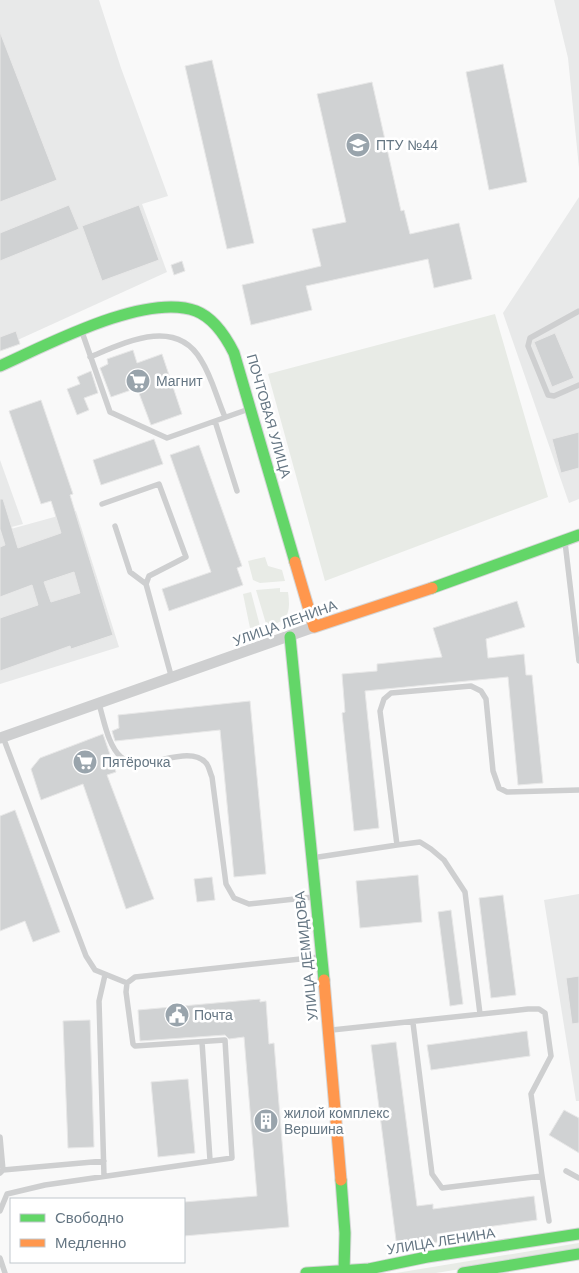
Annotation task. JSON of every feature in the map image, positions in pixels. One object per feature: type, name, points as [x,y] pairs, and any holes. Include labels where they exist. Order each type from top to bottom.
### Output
[{"type":"street","name":"ПОЧТОВАЯ УЛИЦА","points":[[0,366],[117,317],[146,309],[164,306],[181,307],[206,317],[228,340],[234,353],[314,627]]},
{"type":"street","name":"УЛИЦА ЛЕНИНА","points":[[1,738],[579,535]]},
{"type":"street","name":"УЛИЦА ДЕМИДОВА","points":[[290,637],[330,1030],[345,1233],[344,1271]]},
{"type":"street","name":"УЛИЦА ЛЕНИНА","points":[[306,1273],[369,1269],[579,1234]]},
{"type":"street","points":[[463,1273],[579,1254]]},
{"type":"lane","points":[[579,311],[530,338],[528,346],[548,395],[554,396],[579,385]]},
{"type":"lane","points":[[82,332],[110,412],[167,438],[251,408]]},
{"type":"lane","points":[[90,357],[144,336],[178,337],[190,346],[202,360],[225,418]]},
{"type":"lane","points":[[214,421],[237,491]]},
{"type":"lane","points":[[102,504],[159,484],[186,557],[149,576],[146,584],[172,679]]},
{"type":"lane","points":[[115,526],[130,572],[146,584]]},
{"type":"lane","points":[[565,540],[579,661]]},
{"type":"lane","points":[[397,845],[380,711],[384,699],[391,692],[471,686],[481,691],[486,699],[493,771],[499,788],[507,792],[579,790]]},
{"type":"lane","points":[[98,704],[114,748],[122,759],[134,763],[194,755],[206,763],[212,777],[226,884],[234,898],[250,904],[315,897]]},
{"type":"lane","points":[[1,738],[86,956],[95,970],[105,976],[128,983]]},
{"type":"lane","points":[[311,858],[420,842],[444,860],[465,892],[480,1014]]},
{"type":"lane","points":[[0,1211],[7,1194],[46,1185],[232,1158],[225,1040],[135,1046],[133,1044],[126,992],[128,983],[135,977],[322,957]]},
{"type":"lane","points":[[104,1176],[99,1001],[105,976]]},
{"type":"lane","points":[[330,1030],[413,1023],[528,1009],[539,1009],[546,1014],[551,1056],[531,1094],[549,1221]]},
{"type":"lane","points":[[413,1023],[432,1174],[435,1182],[442,1188],[542,1176]]},
{"type":"lane","points":[[202,1042],[210,1160]]},
{"type":"lane","points":[[0,1137],[2,1171],[104,1162]]},
{"type":"lane","points":[[566,1171],[579,1178]]},
{"type":"lane","points":[[0,1258],[5,1273]]},
{"type":"shaded area","points":[[0,0],[99,0],[121,68],[168,196],[142,204],[167,272],[0,348]]},
{"type":"shaded area","points":[[554,0],[579,0],[579,168],[568,58]]},
{"type":"shaded area","points":[[579,197],[579,499],[569,503],[503,313]]},
{"type":"shaded area","points":[[495,314],[548,497],[325,581],[268,374]]},
{"type":"shaded area","points":[[0,460],[23,524],[0,530]]},
{"type":"shaded area","points":[[76,511],[119,647],[0,684],[0,532]]},
{"type":"shaded area","points":[[265,557],[268,566],[282,570],[285,581],[260,583],[253,580],[248,561]]},
{"type":"shaded area","points":[[280,588],[280,592],[288,592],[288,611],[284,619],[267,627],[256,590]]},
{"type":"shaded area","points":[[251,592],[260,626],[250,628],[243,594]]},
{"type":"shaded area","points":[[579,894],[579,1101],[576,1101],[544,900]]},
{"type":"shaded area","points":[[579,1243],[579,1250],[436,1273],[396,1273]]},
{"type":"building","points":[[0,32],[57,180],[0,202]]},
{"type":"building","points":[[212,60],[254,243],[227,249],[185,66]]},
{"type":"building","points":[[503,64],[527,182],[489,190],[466,72]]},
{"type":"building","name":"ПТУ №44","points":[[372,82],[401,211],[404,210],[410,234],[459,223],[472,279],[434,288],[428,259],[306,286],[312,310],[251,325],[242,285],[321,266],[312,229],[346,222],[317,94]]},
{"type":"building","points":[[69,205],[79,229],[0,261],[0,233]]},
{"type":"building","points":[[139,205],[159,260],[102,281],[82,226]]},
{"type":"building","points":[[182,261],[185,271],[174,275],[171,265]]},
{"type":"building","points":[[16,331],[20,344],[0,351],[0,337]]},
{"type":"building","points":[[555,333],[574,378],[552,387],[534,342]]},
{"type":"building","name":"Магнит","points":[[133,350],[137,363],[162,354],[182,414],[151,425],[137,388],[111,397],[100,368],[108,364],[107,359]]},
{"type":"building","points":[[91,371],[98,393],[84,398],[89,410],[77,415],[67,389],[80,384],[77,377]]},
{"type":"building","points":[[41,400],[73,494],[70,495],[113,635],[71,649],[70,646],[0,671],[0,618],[38,605],[32,585],[0,597],[0,547],[5,545],[0,529],[0,499],[3,499],[18,548],[61,533],[51,501],[41,504],[9,411]],"holes":[[[74,572],[80,593],[51,602],[44,582]]]},
{"type":"building","points":[[579,432],[579,468],[561,473],[552,439]]},
{"type":"building","points":[[154,439],[163,464],[101,485],[93,460]]},
{"type":"building","points":[[199,445],[242,566],[237,568],[243,585],[169,611],[162,589],[211,572],[170,455]]},
{"type":"building","points":[[517,601],[525,627],[486,639],[488,658],[524,654],[526,675],[532,675],[543,783],[518,785],[508,677],[365,691],[379,828],[354,831],[342,713],[345,712],[342,674],[377,671],[377,664],[442,657],[433,628]]},
{"type":"building","points":[[250,701],[266,874],[234,877],[220,730],[115,741],[112,731],[119,728],[118,715]]},
{"type":"building","points":[[103,734],[116,772],[107,775],[154,899],[126,909],[83,784],[41,800],[31,769],[40,758]]},
{"type":"building","points":[[15,810],[60,932],[33,942],[25,921],[0,931],[0,816]]},
{"type":"building","points":[[418,875],[422,922],[360,928],[356,881]]},
{"type":"building","points":[[212,877],[215,900],[197,902],[194,879]]},
{"type":"building","points":[[503,895],[516,995],[491,998],[479,898]]},
{"type":"building","points":[[451,910],[463,1004],[450,1006],[438,912]]},
{"type":"building","points":[[579,976],[579,1023],[572,1024],[566,978]]},
{"type":"building","name":"жилой комплекс Вершина","points":[[260,999],[260,1002],[266,1001],[269,1044],[274,1043],[289,1227],[185,1236],[185,1202],[257,1196],[244,1037],[229,1039],[225,1035],[140,1041],[138,1010]]},
{"type":"building","points":[[90,1020],[94,1147],[68,1148],[63,1021]]},
{"type":"building","points":[[527,1031],[530,1056],[431,1070],[427,1045]]},
{"type":"building","points":[[396,1042],[417,1206],[433,1204],[433,1209],[534,1196],[537,1220],[437,1234],[438,1242],[397,1248],[371,1045]]},
{"type":"building","points":[[188,1079],[195,1153],[158,1157],[151,1082]]},
{"type":"building","points":[[564,1110],[579,1118],[579,1153],[549,1135]]},
{"type":"traffic: fast","points":[[0,366],[69,334],[124,315],[151,309],[175,307],[202,314],[219,329],[234,353],[295,562]]},
{"type":"traffic: fast","points":[[432,588],[579,535]]},
{"type":"traffic: fast","points":[[290,637],[324,980]]},
{"type":"traffic: fast","points":[[341,1180],[345,1233],[344,1273]]},
{"type":"traffic: fast","points":[[306,1273],[369,1269],[427,1257],[579,1234]]},
{"type":"traffic: fast","points":[[463,1273],[579,1254]]},
{"type":"traffic: slow","points":[[295,562],[314,627],[432,588]]},
{"type":"traffic: slow","points":[[324,980],[341,1180]]},
{"type":"place","name":"ПТУ №44","points":[[358,145]]},
{"type":"place","name":"Магнит","points":[[138,381]]},
{"type":"place","name":"Пятёрочка","points":[[85,762]]},
{"type":"place","name":"Почта","points":[[177,1015]]},
{"type":"place","name":"жилой комплекс Вершина","points":[[266,1121]]}]
